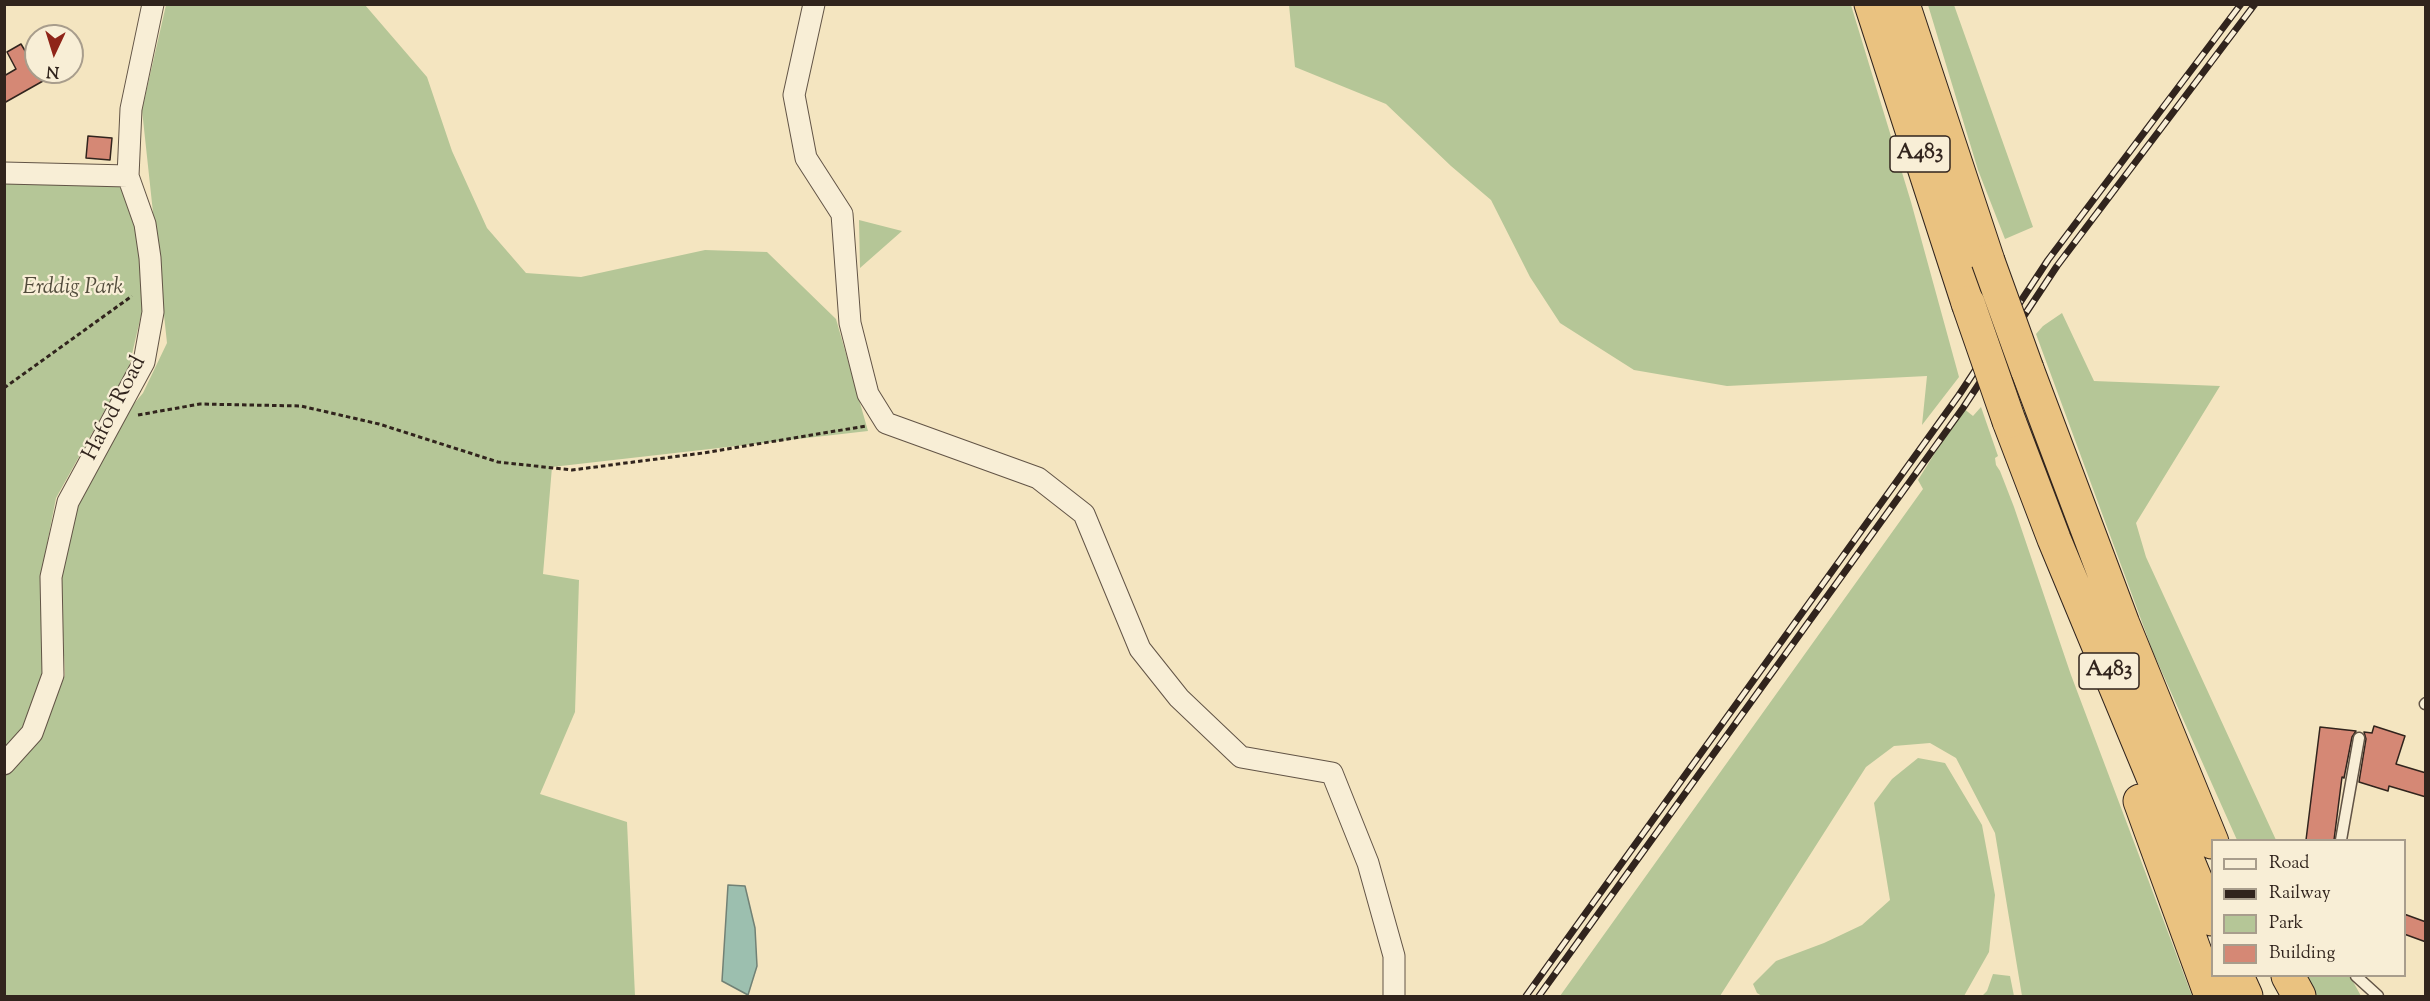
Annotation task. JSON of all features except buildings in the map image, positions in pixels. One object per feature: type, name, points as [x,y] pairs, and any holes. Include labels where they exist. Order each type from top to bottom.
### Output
[{"type":"highway","name":"A483","points":[[1871,4],[1968,303],[2009,421],[2054,539],[2211,917]]},
{"type":"highway","name":"A483","points":[[1903,4],[1988,261],[2027,369],[2123,624],[2195,801],[2213,839]]},
{"type":"highway","points":[[2054,539],[2101,695],[2211,996]]},
{"type":"highway","points":[[2238,977],[2246,996]]},
{"type":"highway","points":[[2273,977],[2282,996]]},
{"type":"highway","points":[[2289,977],[2300,996]]},
{"type":"street","name":"Hafod Road","points":[[4,764],[32,733],[53,675],[51,577],[68,502],[144,362],[153,312],[152,282],[145,224],[128,176],[131,109],[153,4]]},
{"type":"street","points":[[814,4],[794,95],[806,158],[842,214],[850,323],[868,394],[885,423],[1038,478],[1084,514],[1140,649],[1179,698],[1241,757],[1332,773],[1371,874],[1394,956],[1394,996]]},
{"type":"street","points":[[4,173],[128,176]]},
{"type":"lane","points":[[2341,839],[2359,738]]},
{"type":"lane","points":[[2358,977],[2378,996]]},
{"type":"path","points":[[4,388],[152,282]]},
{"type":"path","points":[[112,420],[200,404],[301,406],[379,424],[498,462],[572,470],[703,453],[885,423]]},
{"type":"green space","points":[[166,5],[365,5],[427,77],[452,151],[487,228],[526,273],[581,277],[705,250],[767,252],[836,319],[868,431],[552,467],[543,574],[579,580],[575,712],[540,794],[627,822],[635,996],[5,996],[5,776],[38,737],[65,675],[60,576],[78,503],[117,424],[143,393],[167,343],[142,110]]},
{"type":"green space","points":[[1289,5],[1851,5],[1911,202],[1959,377],[1922,425],[1927,376],[1727,386],[1634,370],[1560,323],[1530,277],[1491,200],[1451,166],[1386,104],[1295,67]]},
{"type":"green space","points":[[1928,5],[1954,5],[2033,227],[2005,239],[1978,170]]},
{"type":"green space","name":"Erddig Park","points":[[5,181],[120,186],[140,226],[142,311],[129,367],[56,498],[40,580],[47,674],[24,725],[5,748]]},
{"type":"green space","points":[[859,220],[902,231],[860,268]]},
{"type":"green space","points":[[2062,313],[2094,381],[2220,386],[2136,523],[2146,557],[2276,839],[2237,839],[2153,652],[2036,334],[2043,326]]},
{"type":"green space","points":[[1981,407],[1998,456],[1995,458],[1996,465],[2014,507],[2071,675],[2192,996],[2022,996],[1995,833],[1956,758],[1930,743],[1894,746],[1866,767],[1720,996],[1560,996],[1923,489],[1918,480],[1963,408],[1973,416]]},
{"type":"green space","points":[[1918,758],[1945,763],[1982,825],[1995,895],[1989,952],[1964,996],[1762,996],[1757,993],[1753,984],[1776,961],[1824,943],[1862,925],[1890,900],[1874,803],[1892,779]]},
{"type":"green space","points":[[1993,974],[2010,976],[2014,996],[1982,996],[1987,991]]},
{"type":"green space","points":[[2304,977],[2351,977],[2361,996],[2314,996]]},
{"type":"shaded area","points":[[728,885],[745,886],[755,928],[757,966],[748,995],[722,981]]},
{"type":"railway","points":[[1526,996],[1959,395],[2048,260],[2241,4]]},
{"type":"railway","points":[[1539,996],[1963,408],[2057,266],[2255,4]]}]
